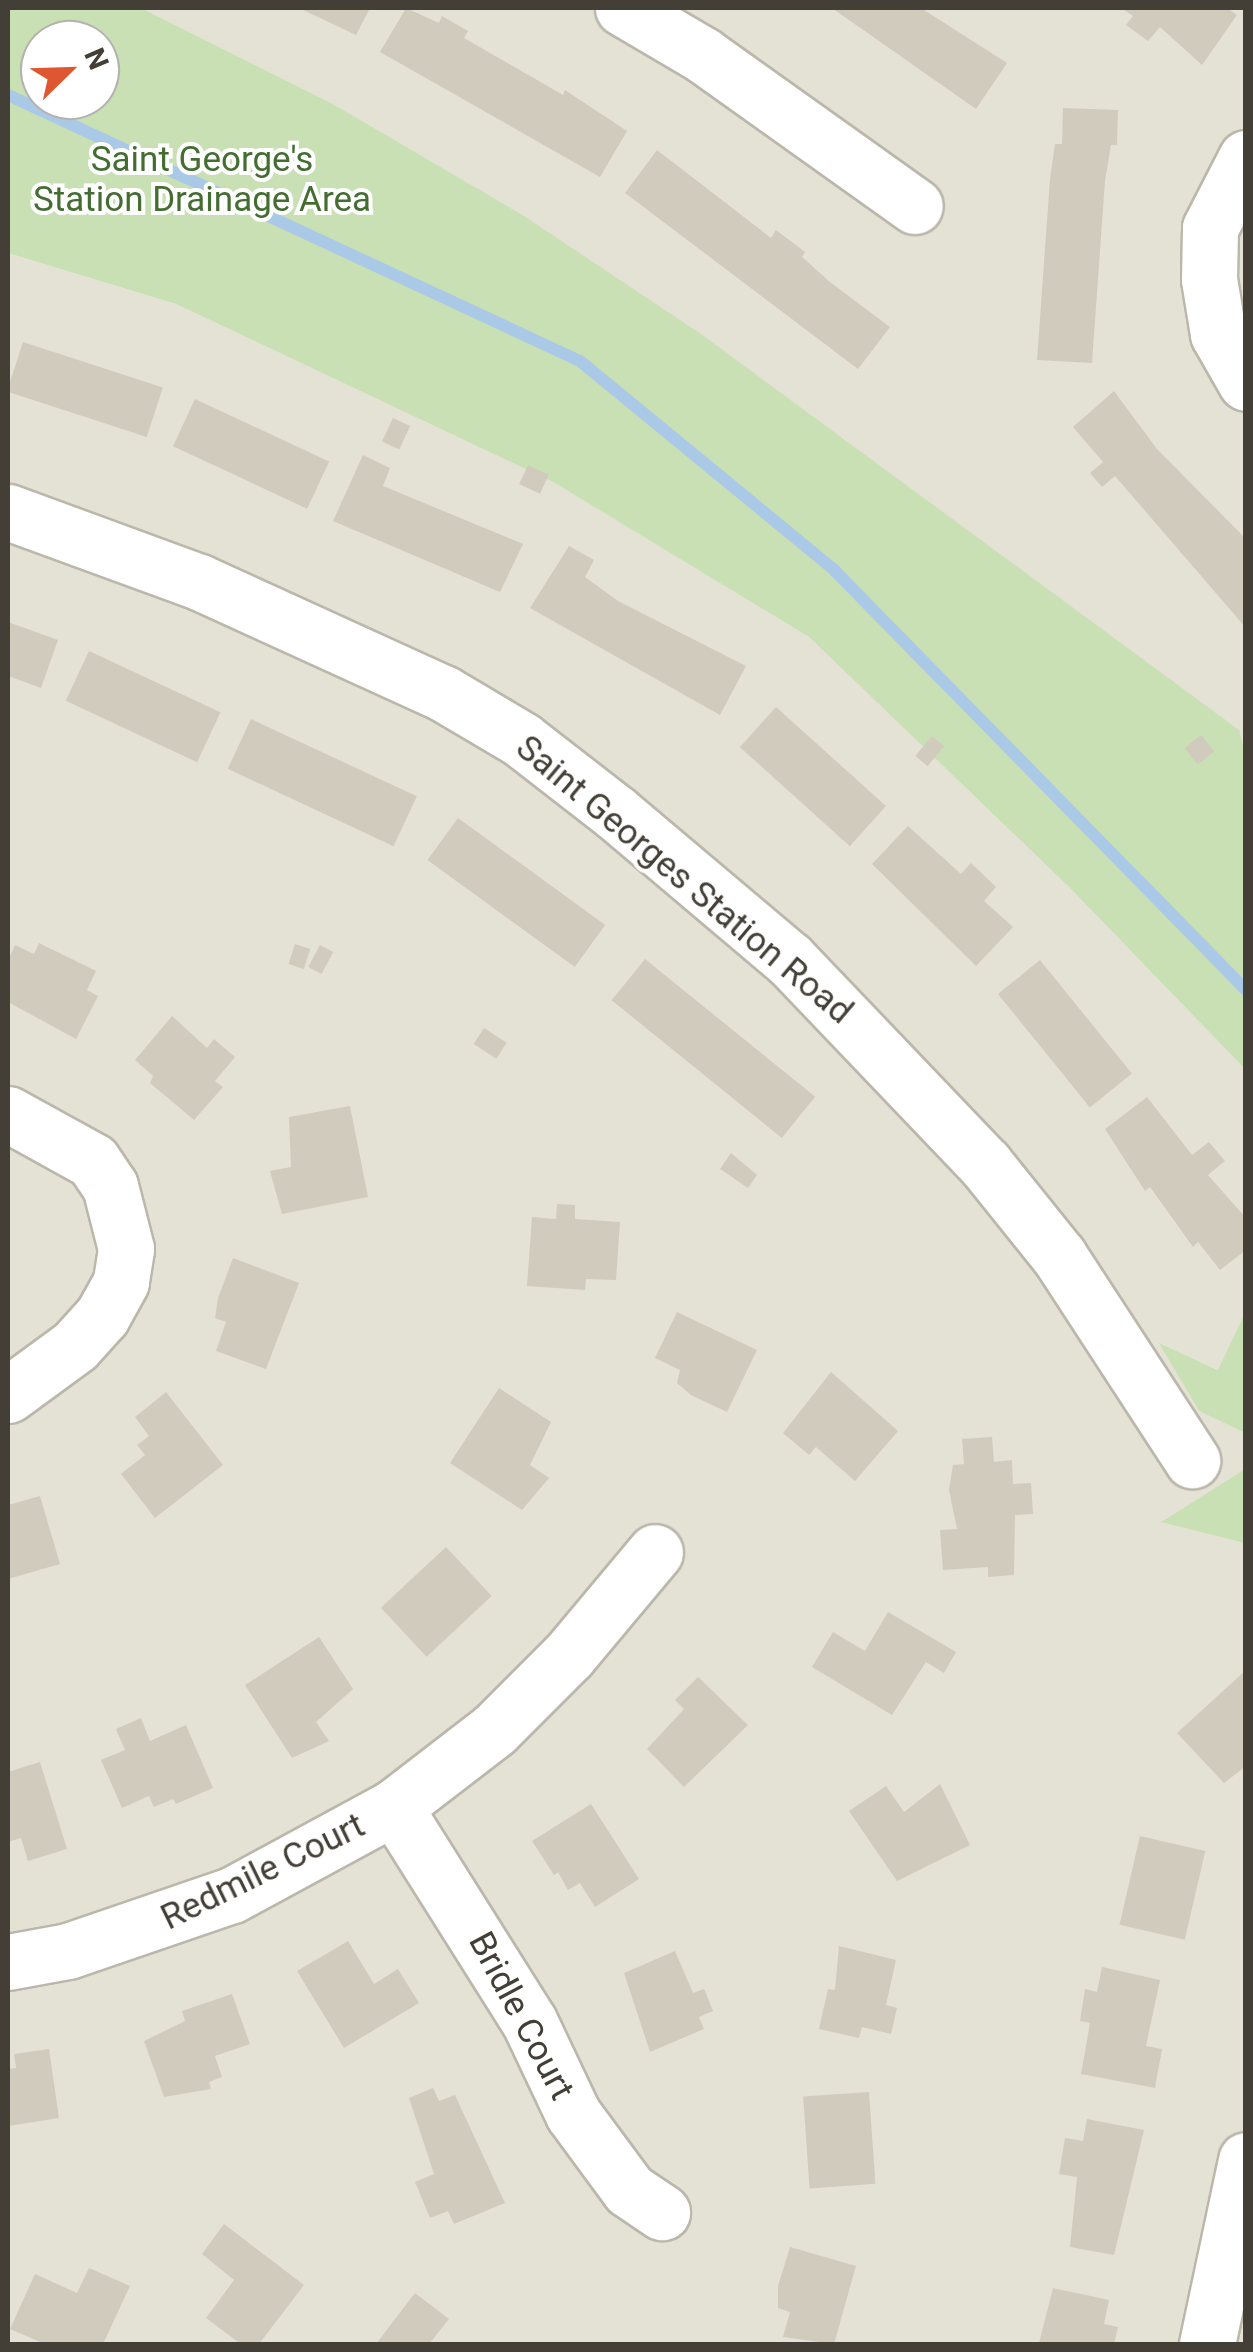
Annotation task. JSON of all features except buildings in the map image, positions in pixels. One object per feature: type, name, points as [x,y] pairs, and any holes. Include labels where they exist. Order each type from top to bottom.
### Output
[{"type":"street","points":[[623,8],[702,55],[914,206]]},
{"type":"street","points":[[1246,158],[1210,228],[1209,279],[1218,334],[1246,383]]},
{"type":"street","name":"Saint Georges Station Road","points":[[8,512],[199,582],[443,693],[522,740],[616,813],[789,959],[973,1150],[1059,1256],[1192,1460]]},
{"type":"street","points":[[8,1114],[93,1161],[115,1199],[126,1249],[121,1282],[102,1316],[75,1346],[8,1395]]},
{"type":"street","name":"Redmile Court","points":[[8,1962],[152,1927],[232,1896],[394,1807],[506,1718],[569,1656],[655,1552]]},
{"type":"street","name":"Bridle Court","points":[[394,1807],[530,2021],[573,2114],[629,2190],[662,2212]]},
{"type":"street","points":[[1206,2344],[1246,2160]]},
{"type":"shaded area","points":[[141,8],[1245,8],[1245,757],[1238,730],[521,214],[333,104]]},
{"type":"shaded area","points":[[8,253],[176,304],[553,482],[809,637],[1070,888],[1245,1069],[1245,1313],[1219,1370],[1161,1344],[1199,1411],[1245,1433],[1245,1469],[1162,1521],[1245,1543],[1245,2344],[8,2344]]},
{"type":"green space","name":"Saint George's Station Drainage Area","points":[[8,8],[141,8],[333,104],[521,214],[701,334],[1239,730],[1246,757],[1245,1069],[1070,888],[809,637],[553,482],[176,304],[8,253]]},
{"type":"green space","points":[[1245,1313],[1245,1433],[1199,1411],[1159,1343],[1218,1370]]},
{"type":"green space","points":[[1245,1469],[1245,1543],[1161,1522]]},
{"type":"waterway","points":[[8,95],[580,361],[834,570],[1246,990]]}]
